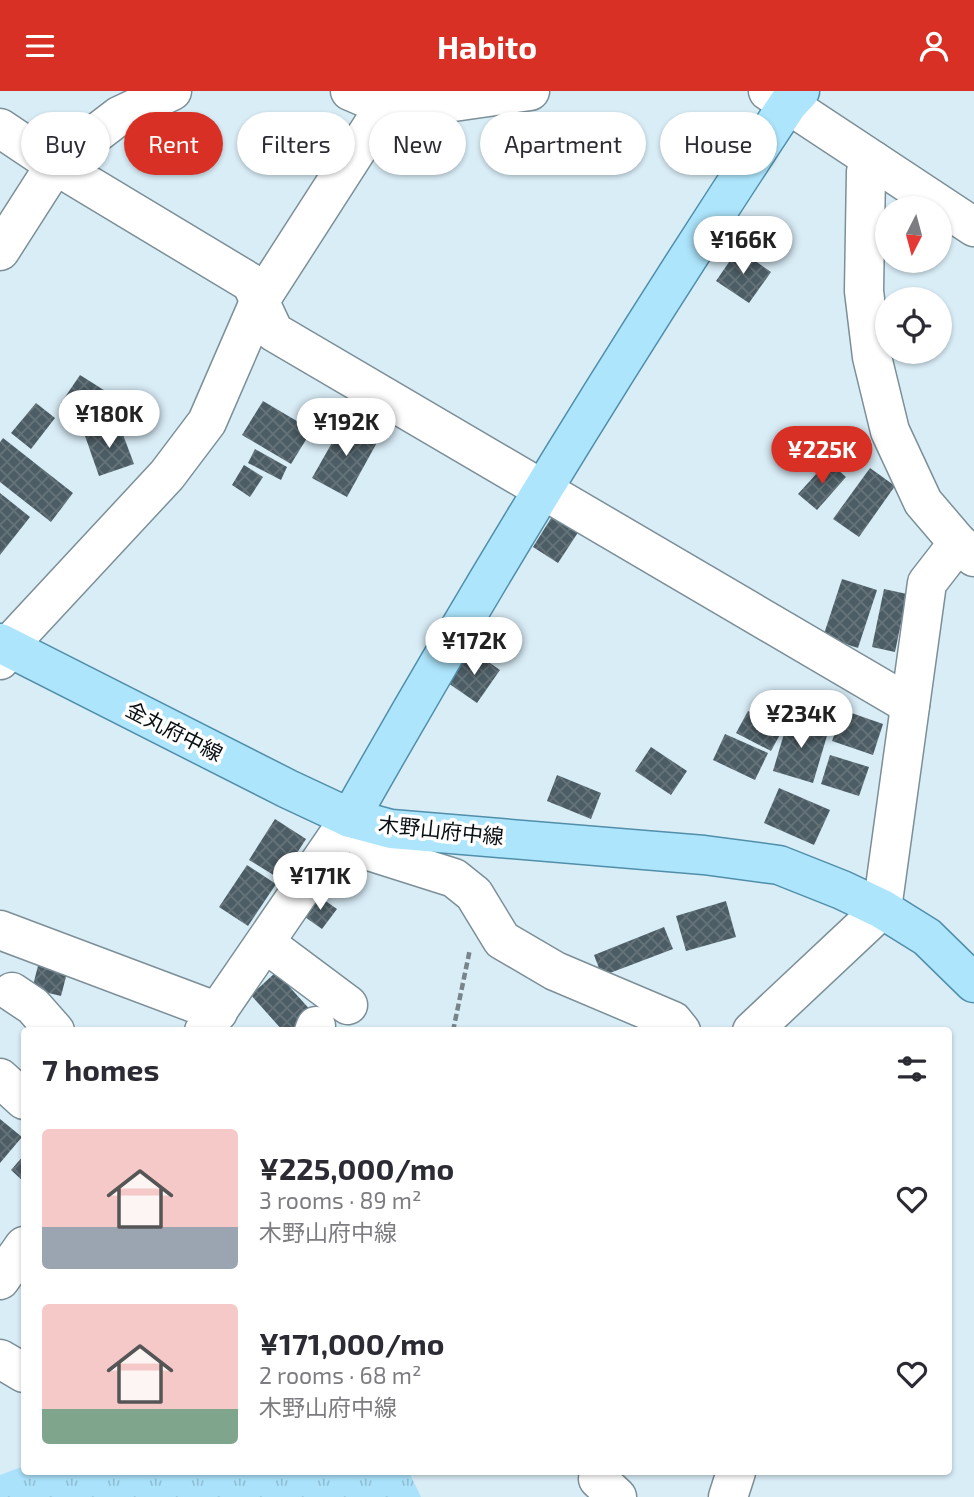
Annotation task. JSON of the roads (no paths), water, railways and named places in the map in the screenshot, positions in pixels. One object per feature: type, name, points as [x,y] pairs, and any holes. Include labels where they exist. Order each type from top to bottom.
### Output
[{"type":"main road","name":"木野山府中線","points":[[785,95],[714,216],[542,490],[350,818],[391,829],[704,855],[779,865],[882,909],[927,937],[974,983]]},
{"type":"main road","name":"金丸府中線","points":[[2,650],[350,818]]},
{"type":"street","points":[[110,123],[172,91]]},
{"type":"street","points":[[350,91],[391,99],[412,108],[530,91]]},
{"type":"street","points":[[785,95],[874,162],[973,225]]},
{"type":"street","points":[[2,650],[167,475],[207,422],[259,302],[391,99]]},
{"type":"street","points":[[0,128],[21,142]]},
{"type":"street","points":[[874,162],[866,172],[864,291],[872,357],[890,431],[923,502],[966,550],[927,583]]},
{"type":"street","points":[[0,251],[49,175]]},
{"type":"street","points":[[72,175],[251,283],[274,332],[910,705]]},
{"type":"street","points":[[756,1027],[882,909],[927,583],[923,502]]},
{"type":"street","points":[[0,930],[211,1021],[350,818],[372,852],[454,878],[474,894],[502,940],[555,971],[673,1021],[678,1027]]},
{"type":"street","points":[[265,943],[348,1005]]},
{"type":"street","points":[[12,992],[33,1006],[51,1027]]},
{"type":"street","points":[[0,1078],[21,1097]]},
{"type":"street","points":[[0,1280],[21,1250]]},
{"type":"street","points":[[0,1359],[21,1371]]},
{"type":"street","points":[[728,1497],[735,1475]]}]
